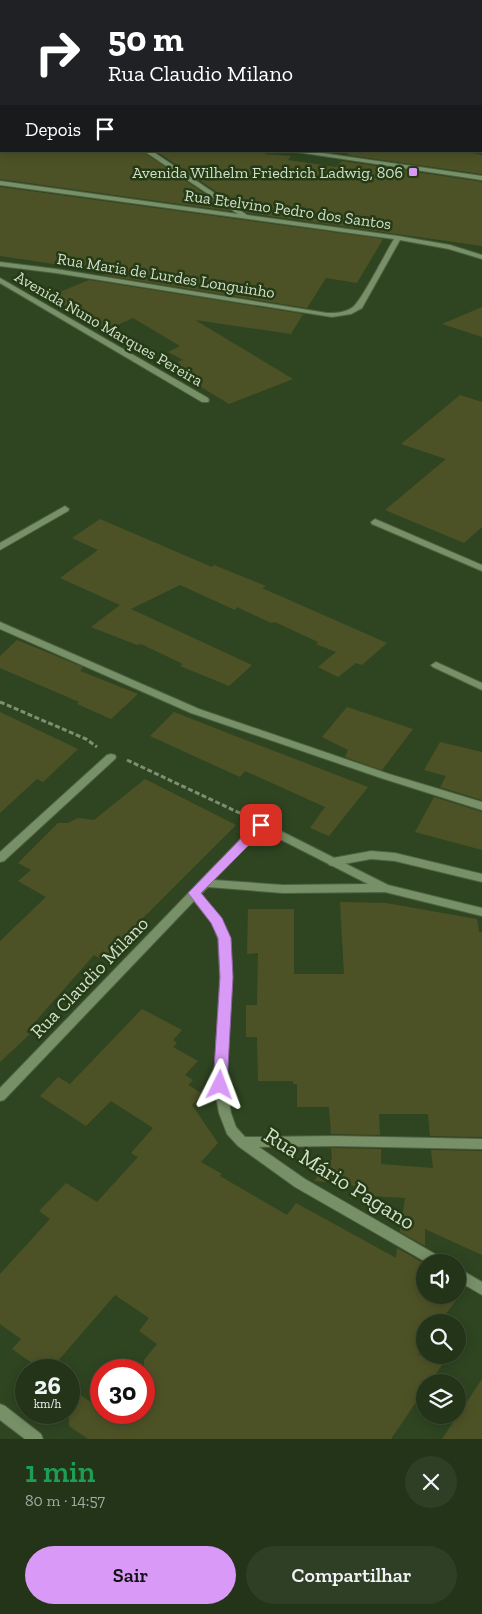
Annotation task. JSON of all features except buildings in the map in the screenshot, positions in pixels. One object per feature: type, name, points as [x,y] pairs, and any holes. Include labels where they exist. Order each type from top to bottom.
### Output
[{"type":"street","points":[[149,152],[248,217]]},
{"type":"street","points":[[299,152],[482,178]]},
{"type":"street","name":"Rua Etelvino Pedro dos Santos","points":[[0,183],[398,238],[450,247],[482,257]]},
{"type":"street","name":"Rua Maria de Lurdes Longuinho","points":[[0,264],[56,271],[327,315],[342,315],[360,306],[398,238]]},
{"type":"street","name":"Avenida Nuno Marques Pereira","points":[[0,280],[205,400]]},
{"type":"street","points":[[0,547],[65,508]]},
{"type":"street","points":[[375,522],[482,568]]},
{"type":"street","points":[[0,625],[195,711],[385,776],[482,806]]},
{"type":"street","points":[[436,665],[482,687]]},
{"type":"street","points":[[0,858],[111,757]]},
{"type":"street","points":[[261,825],[385,888],[482,912]]},
{"type":"street","name":"Rua Claudio Milano","points":[[0,1096],[261,825]]},
{"type":"street","points":[[333,862],[371,855],[395,857],[482,878]]},
{"type":"street","points":[[204,883],[283,889],[385,888]]},
{"type":"street","name":"Rua Mário Pagano","points":[[194,893],[217,921],[224,938],[226,977],[220,1085],[225,1113],[231,1130],[242,1142],[300,1183],[423,1254]]},
{"type":"street","points":[[242,1142],[335,1141],[482,1144]]},
{"type":"street","points":[[466,1279],[482,1289]]},
{"type":"street","points":[[0,1411],[36,1439]]},
{"type":"path","points":[[0,702],[86,739],[111,757],[134,761],[261,825]]},
{"type":"place","name":"Avenida Wilhelm Friedrich Ladwig, 806","points":[[413,172]]},
{"type":"route","points":[[220,1085],[226,977],[224,938],[217,921],[194,893],[261,825]]}]
